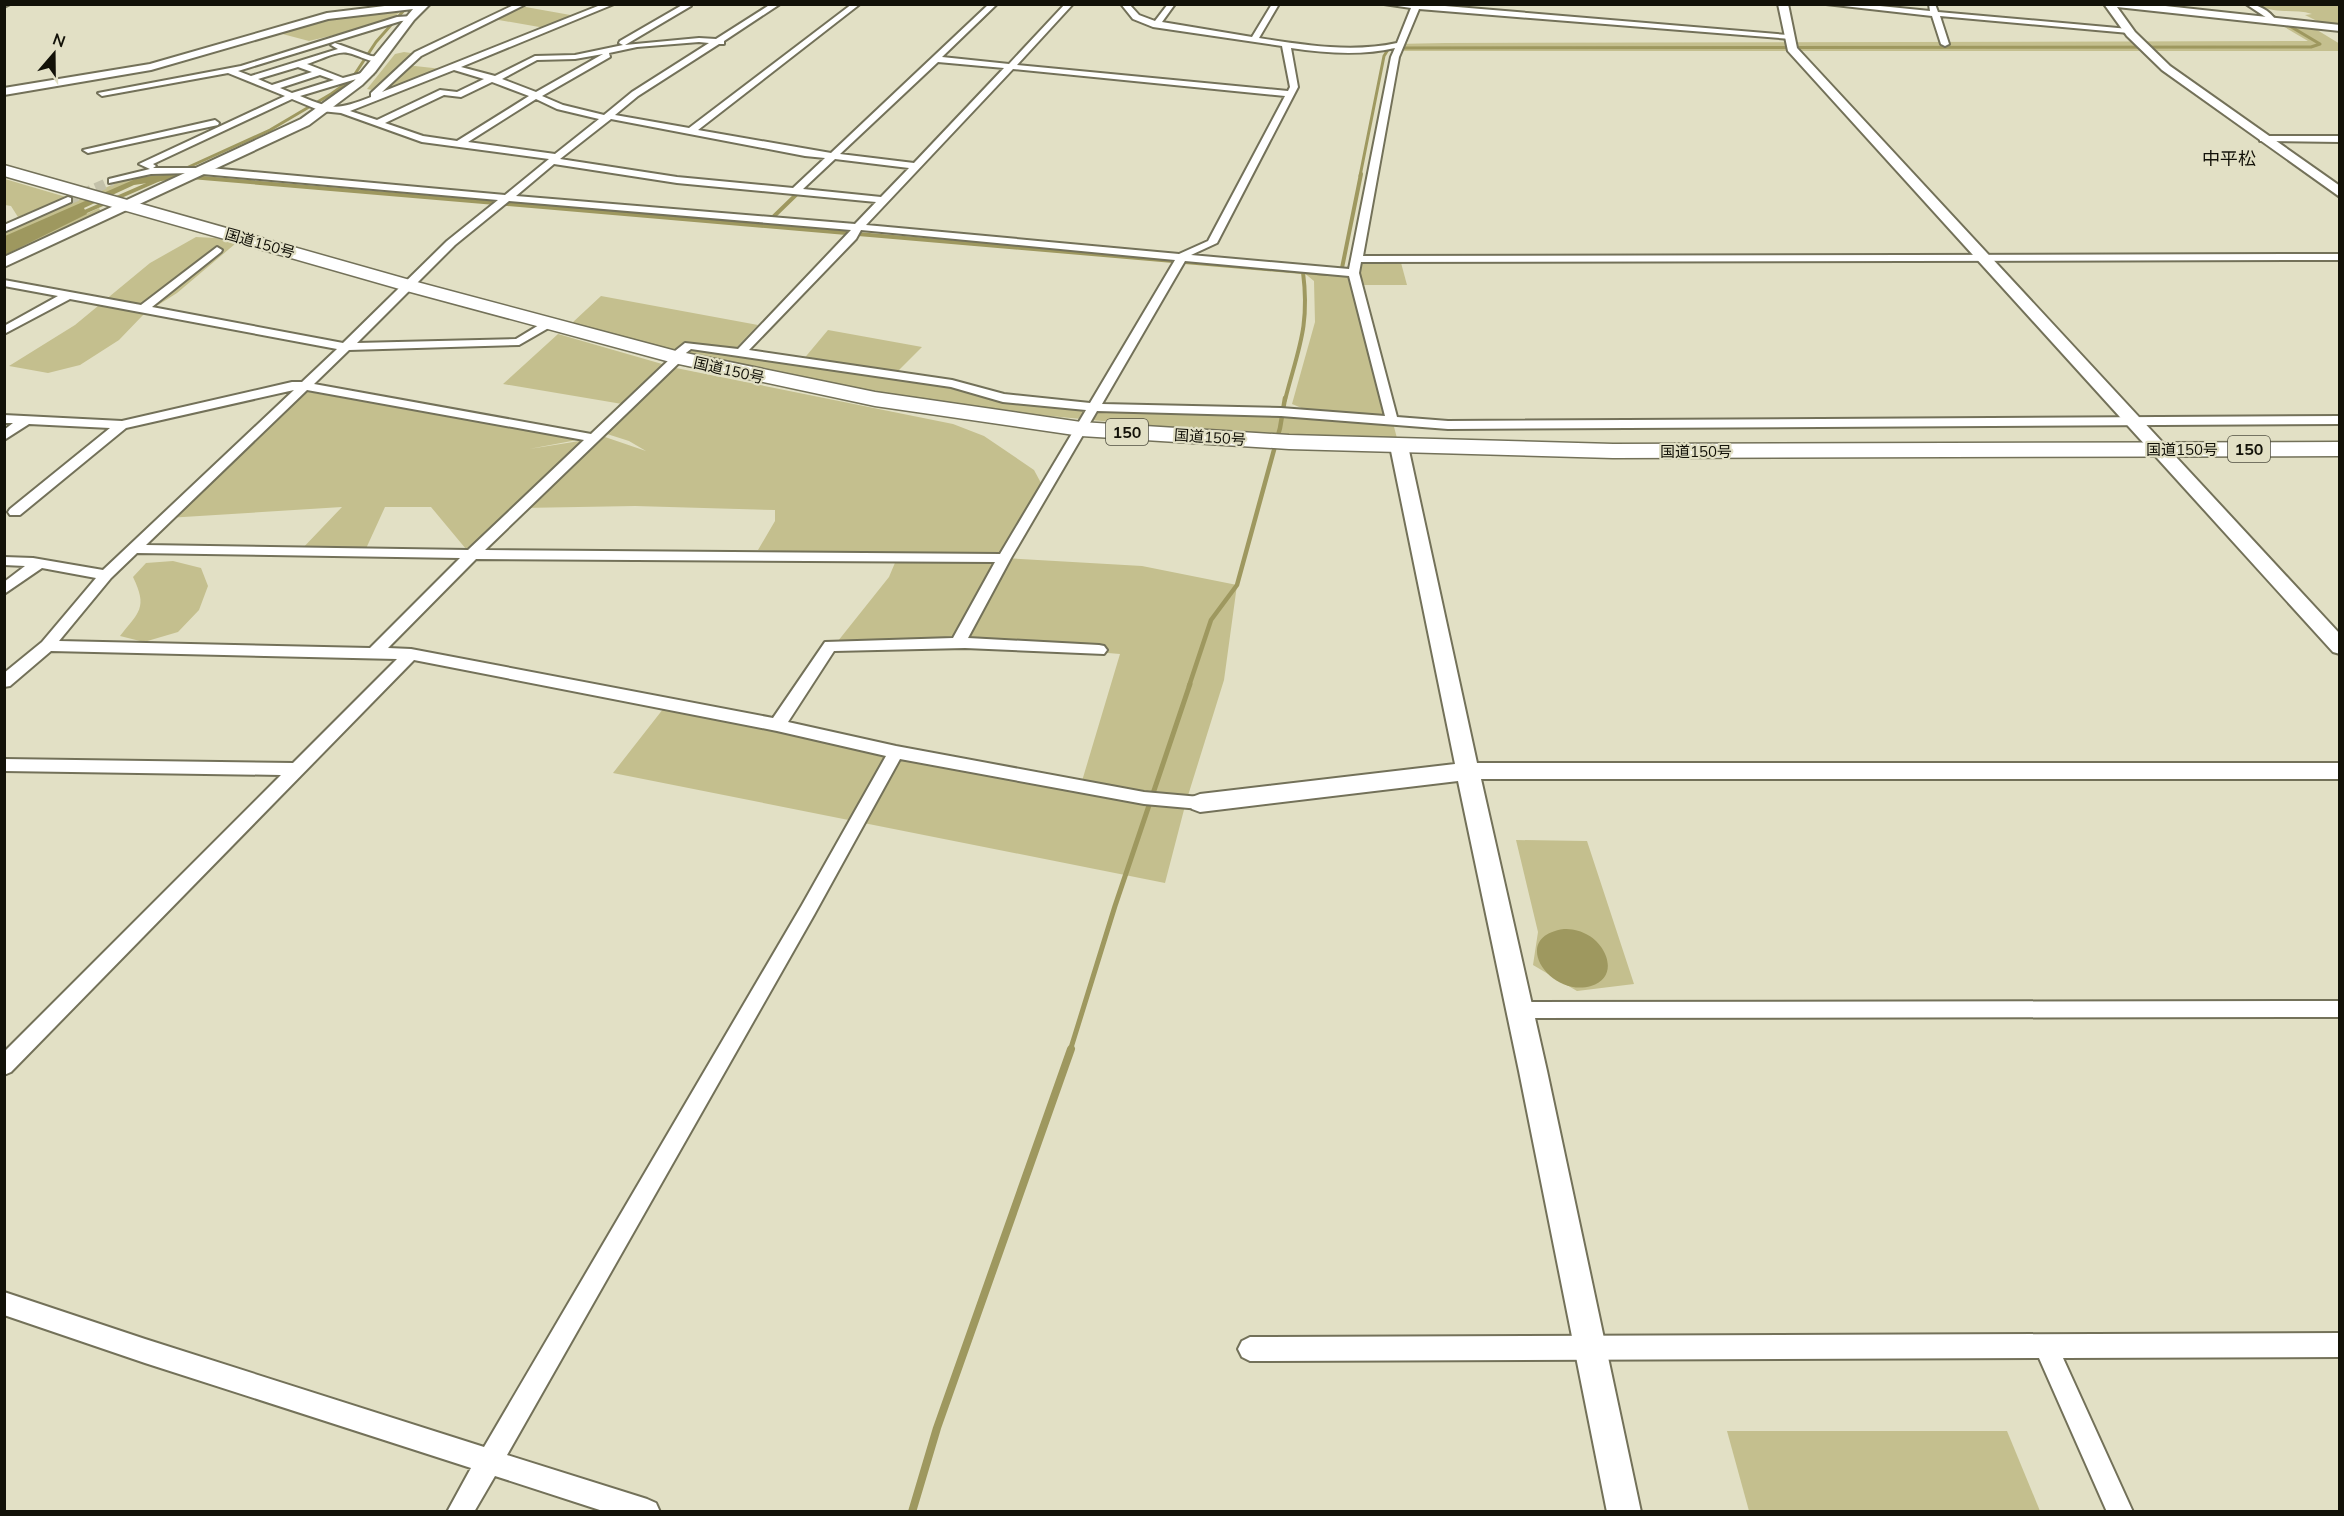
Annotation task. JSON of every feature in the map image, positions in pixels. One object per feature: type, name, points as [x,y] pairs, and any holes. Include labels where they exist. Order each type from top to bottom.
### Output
[{"type":"highway","name":"国道150号","points":[[4,170],[410,286],[676,358],[875,399],[1081,429],[1289,442],[1636,451],[2340,449]]},
{"type":"street","points":[[373,99],[374,95],[418,54],[523,4]]},
{"type":"street","points":[[342,111],[611,4]]},
{"type":"street","points":[[4,682],[47,646],[106,575],[410,286],[451,243],[635,94],[721,42],[777,4]]},
{"type":"street","points":[[690,132],[857,4]]},
{"type":"street","points":[[796,190],[994,4]]},
{"type":"street","points":[[742,351],[1070,4]]},
{"type":"street","points":[[1124,4],[1136,17],[1156,25],[1253,41],[1314,49],[1376,50],[1401,44]]},
{"type":"street","points":[[1156,25],[1172,4]]},
{"type":"street","points":[[1253,41],[1276,4]]},
{"type":"street","points":[[1387,4],[1588,16],[1790,43]]},
{"type":"street","points":[[1783,4],[1790,43],[2340,646]]},
{"type":"street","points":[[1829,4],[1935,14],[2009,17],[2129,31]]},
{"type":"street","points":[[1932,4],[1945,44]]},
{"type":"street","points":[[2111,4],[2340,28]]},
{"type":"street","points":[[2111,4],[2129,31],[2166,68],[2340,193]]},
{"type":"street","points":[[2249,4],[2270,17],[2272,21]]},
{"type":"street","points":[[4,263],[282,134],[324,109],[370,72],[410,18],[424,5]]},
{"type":"street","points":[[4,92],[151,67],[327,16],[424,5]]},
{"type":"street","points":[[459,144],[687,6]]},
{"type":"street","points":[[1392,419],[1349,272],[1355,259],[1395,57],[1417,6]]},
{"type":"street","points":[[102,93],[230,71],[410,18]]},
{"type":"street","points":[[378,123],[443,92],[458,95],[535,58],[575,57],[638,45],[699,40],[721,42]]},
{"type":"street","points":[[326,42],[364,56],[380,58]]},
{"type":"street","points":[[959,641],[1004,558],[1182,260],[1212,243],[1294,87],[1286,45]]},
{"type":"street","points":[[251,79],[346,49]]},
{"type":"street","points":[[278,57],[341,80]]},
{"type":"street","points":[[936,59],[1290,94]]},
{"type":"street","points":[[454,67],[495,79],[560,107],[833,156],[916,166]]},
{"type":"street","points":[[230,71],[324,109],[342,111],[422,139],[676,180],[884,200]]},
{"type":"street","points":[[272,88],[320,72]]},
{"type":"street","points":[[203,171],[189,165],[149,166],[144,164],[292,96],[370,72]]},
{"type":"street","points":[[88,150],[240,119]]},
{"type":"street","points":[[2263,139],[2340,139]]},
{"type":"street","points":[[112,181],[155,169],[203,171],[763,219],[855,232],[1349,272]]},
{"type":"street","points":[[4,229],[68,200]]},
{"type":"street","points":[[143,309],[217,250]]},
{"type":"street","points":[[1355,259],[2340,257]]},
{"type":"street","points":[[5,283],[346,347],[519,342],[548,324]]},
{"type":"street","points":[[4,332],[68,295]]},
{"type":"street","points":[[376,651],[471,555],[689,345],[742,351],[952,384],[1003,398],[1094,407],[1281,412],[1448,424],[2340,420]]},
{"type":"street","points":[[4,419],[122,425],[292,386],[303,386],[593,438]]},
{"type":"street","points":[[4,435],[26,420]]},
{"type":"street","points":[[15,512],[122,425]]},
{"type":"street","points":[[1399,446],[1425,583],[1521,1010],[1587,1347],[1624,1512]]},
{"type":"street","points":[[135,549],[471,555],[1004,558]]},
{"type":"street","points":[[4,561],[39,562],[106,575]]},
{"type":"street","points":[[4,589],[39,562]]},
{"type":"street","points":[[777,726],[830,646],[959,641],[1058,645],[1099,650]]},
{"type":"street","points":[[47,646],[376,651],[411,654],[777,726],[896,752],[1144,798],[1200,803],[1469,771],[2340,771]]},
{"type":"street","points":[[4,1066],[250,820],[295,769],[411,654]]},
{"type":"street","points":[[460,1512],[808,910],[896,752]]},
{"type":"street","points":[[4,765],[295,769]]},
{"type":"street","points":[[1521,1010],[2340,1009]]},
{"type":"street","points":[[4,1303],[145,1351],[647,1512]]},
{"type":"street","points":[[1250,1349],[2340,1345]]},
{"type":"street","points":[[2046,1346],[2120,1512]]},
{"type":"shaded area","points":[[2259,5],[2339,5],[2339,23],[2321,23],[2305,15],[2312,14],[2272,10]]},
{"type":"shaded area","points":[[520,6],[576,16],[545,28],[493,19]]},
{"type":"shaded area","points":[[405,7],[389,22],[309,41],[271,31],[337,14]]},
{"type":"shaded area","points":[[2271,19],[2309,25],[2340,44],[2339,51],[1401,51],[1379,49],[1395,44],[1445,43],[2308,41]]},
{"type":"shaded area","points":[[404,52],[418,54],[406,65],[442,69],[374,95],[377,91],[367,89],[395,54]]},
{"type":"shaded area","points":[[171,172],[148,176],[5,237],[5,232],[123,180],[143,173]]},
{"type":"shaded area","points":[[186,173],[168,180],[134,185],[84,208],[87,214],[5,255],[5,236],[140,177]]},
{"type":"shaded area","points":[[5,179],[66,197],[18,217],[11,206],[5,205]]},
{"type":"shaded area","points":[[99,208],[101,212],[5,258],[5,251]]},
{"type":"shaded area","points":[[196,237],[216,238],[235,244],[177,293],[144,314],[119,340],[80,365],[48,373],[9,366],[75,325],[150,263]]},
{"type":"shaded area","points":[[1355,259],[1400,259],[1407,285],[1356,285]]},
{"type":"shaded area","points":[[1303,272],[1351,275],[1383,415],[1337,412],[1392,419],[1399,446],[1343,444],[988,410],[879,394],[644,345],[572,323],[601,296],[758,325],[731,353],[802,361],[828,330],[922,347],[894,375],[1003,398],[1094,407],[1304,409],[1292,404],[1315,322],[1314,281]]},
{"type":"shaded area","points":[[558,334],[676,368],[953,424],[984,436],[1034,470],[1041,483],[1036,498],[1004,558],[1142,566],[1237,585],[1224,680],[1186,802],[1165,883],[613,773],[667,704],[1082,781],[1120,654],[979,642],[834,646],[889,577],[897,558],[758,550],[775,521],[775,510],[635,506],[521,508],[471,555],[431,507],[385,507],[364,553],[299,552],[342,507],[167,518],[304,391],[577,440],[529,449],[605,437],[646,451],[629,441],[607,434],[634,406],[503,384]]},
{"type":"shaded area","points":[[173,561],[201,568],[208,586],[199,610],[178,632],[144,642],[120,636],[139,609],[140,596],[133,577],[146,563]]},
{"type":"shaded area","points":[[1516,840],[1587,841],[1634,984],[1577,991],[1533,965],[1538,932]]},
{"type":"shaded area","points":[[1564,929],[1583,933],[1600,945],[1608,968],[1600,982],[1591,986],[1576,987],[1562,983],[1541,965],[1537,954],[1539,943],[1547,934]]},
{"type":"shaded area","points":[[1727,1431],[2007,1431],[2040,1511],[1749,1511]]},
{"type":"waterway","points":[[980,21],[997,4]]},
{"type":"waterway","points":[[1360,176],[1384,56],[1389,48],[2311,47],[2320,44],[2253,4]]},
{"type":"waterway","points":[[182,170],[270,130],[351,80],[376,42],[406,8]]},
{"type":"waterway","points":[[1303,272],[1337,273],[1342,268],[1361,174]]},
{"type":"waterway","points":[[191,177],[1303,272]]},
{"type":"waterway","points":[[80,214],[160,179]]},
{"type":"waterway","points":[[769,221],[801,190]]},
{"type":"waterway","points":[[1285,400],[1302,338],[1305,308],[1303,272]]},
{"type":"waterway","points":[[1189,686],[1211,620],[1237,585],[1280,428],[1285,398]]},
{"type":"waterway","points":[[1070,1051],[1115,906],[1190,684]]},
{"type":"waterway","points":[[912,1512],[937,1428],[1071,1049]]},
{"type":"tunnel","points":[[68,200],[112,181]]},
{"type":"district","name":"中平松","points":[[2229,158]]}]
